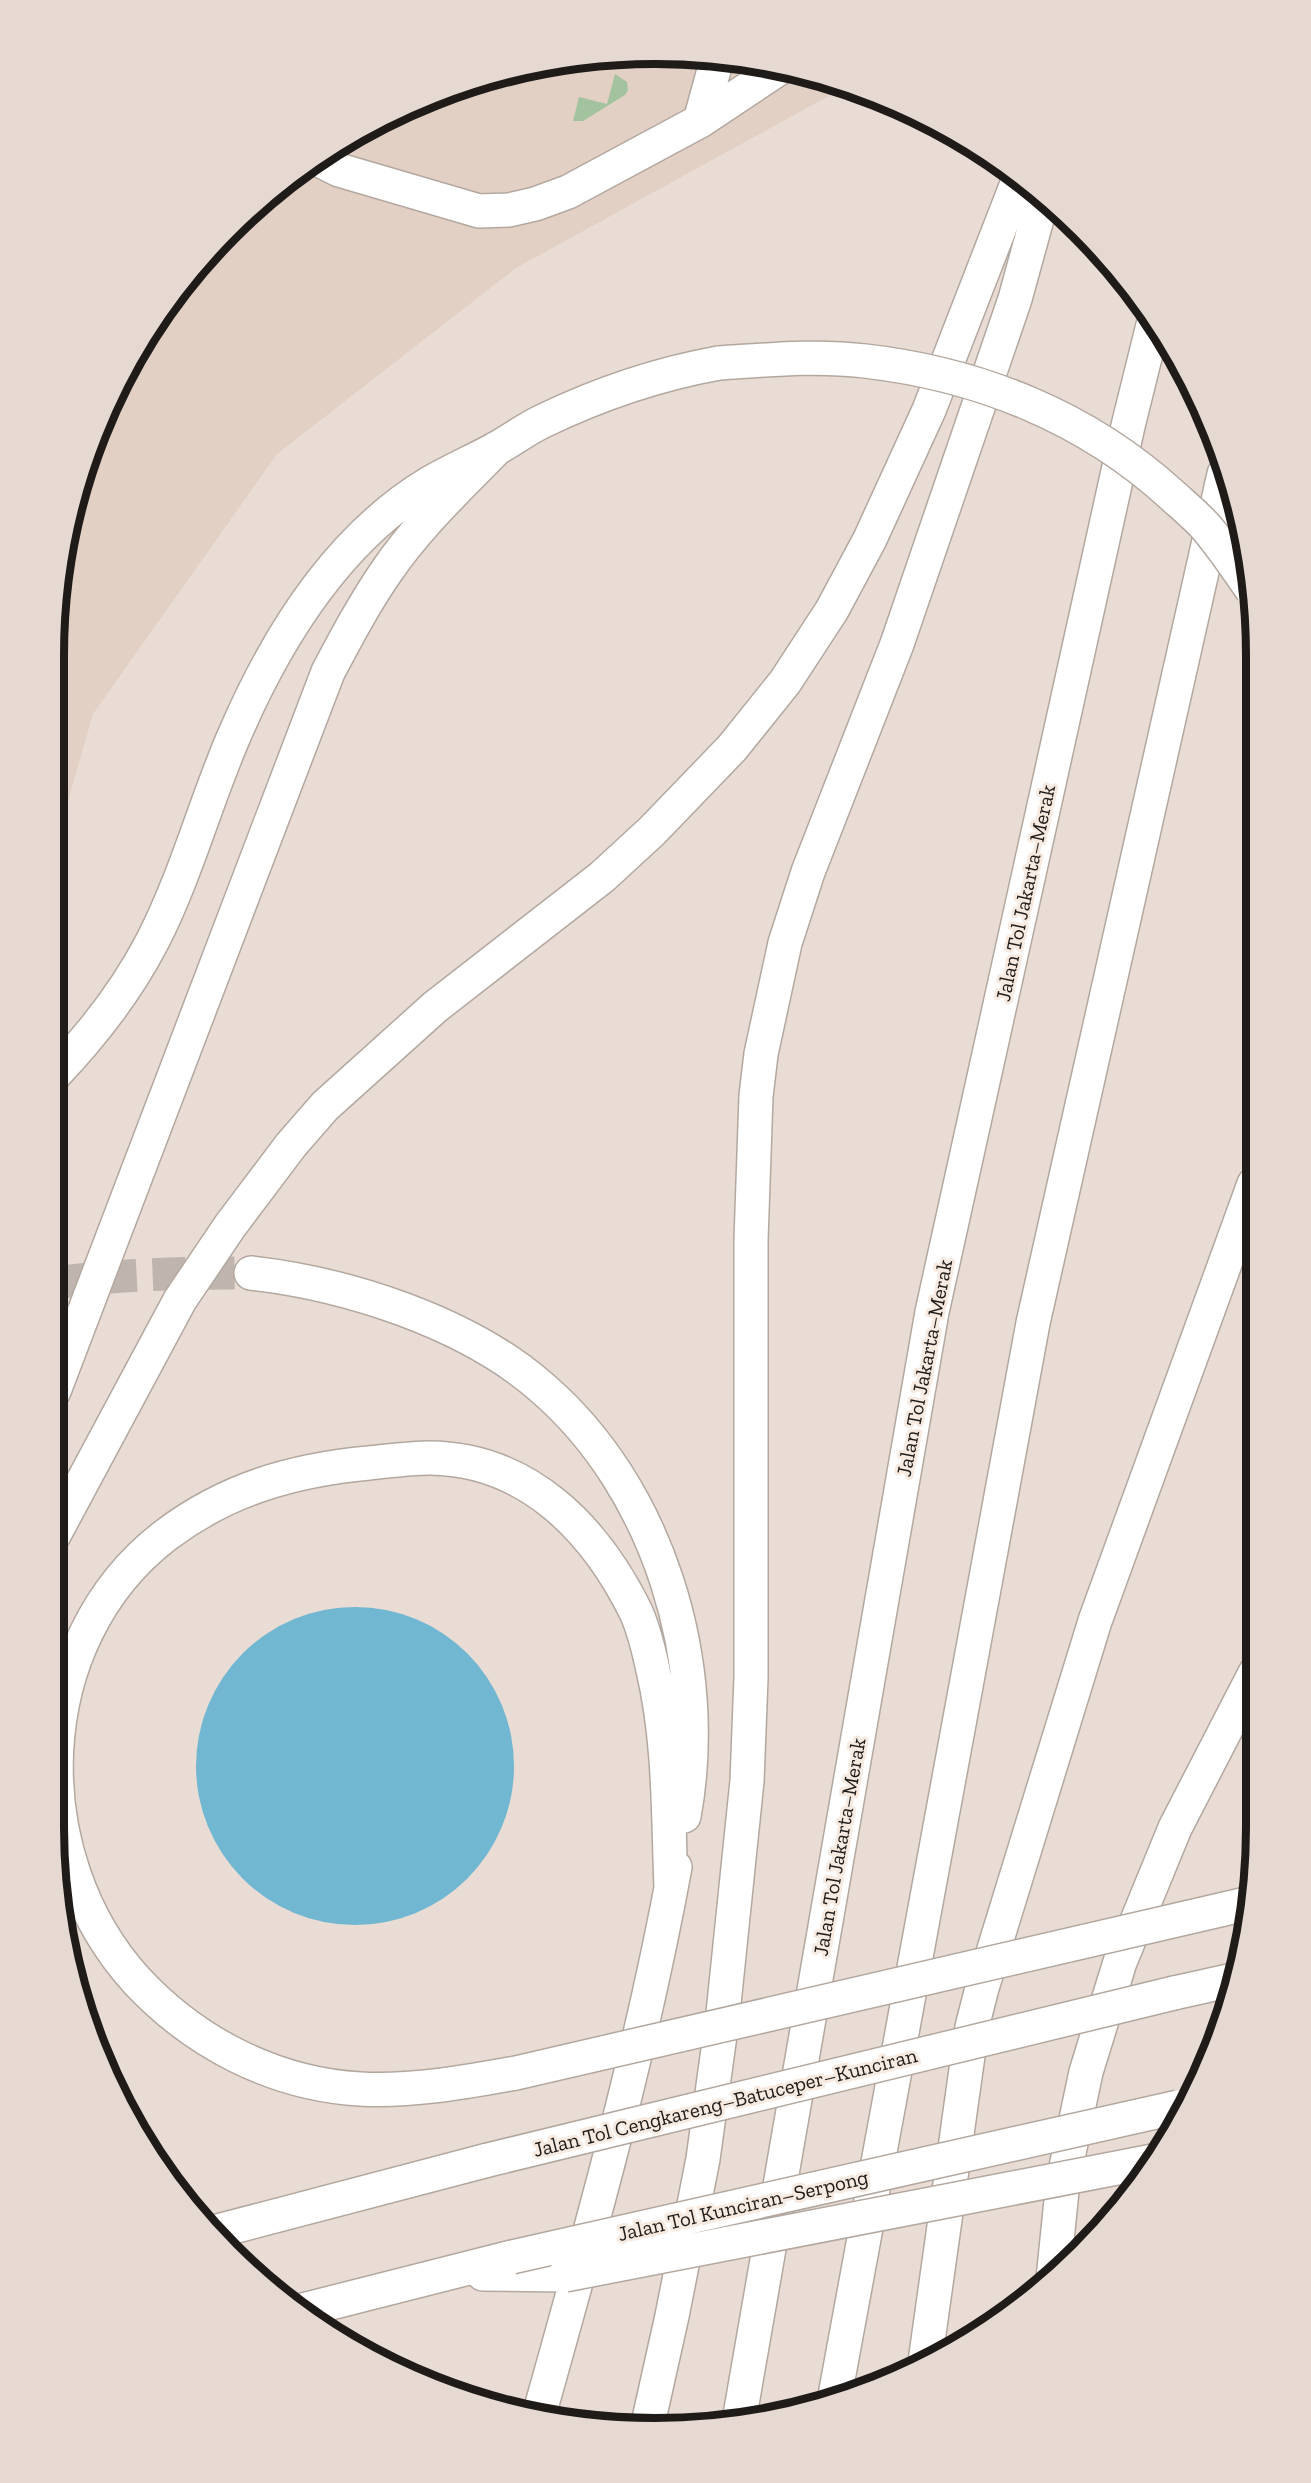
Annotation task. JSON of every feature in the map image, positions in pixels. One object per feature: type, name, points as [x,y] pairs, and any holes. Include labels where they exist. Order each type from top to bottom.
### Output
[{"type":"main road","points":[[700,121],[715,68]]},
{"type":"main road","points":[[327,164],[339,170],[479,211],[509,210],[535,204],[568,192],[700,121],[768,76]]},
{"type":"main road","points":[[64,1516],[180,1300],[230,1226],[291,1145],[326,1106],[419,1021],[530,931],[602,877],[652,831],[732,748],[785,682],[827,619],[870,539],[929,410],[1016,187]]},
{"type":"main road","points":[[649,2418],[703,2159],[723,2013],[747,1781],[751,1678],[751,1240],[756,1096],[761,1054],[785,943],[808,872],[901,633],[1015,299],[1040,207]]},
{"type":"main road","name":"Jalan Tol Jakarta–Merak","points":[[741,2412],[932,1312],[1128,426],[1151,333]]},
{"type":"main road","points":[[64,1064],[95,1028],[123,990],[152,943],[170,904],[234,737],[257,685],[286,633],[312,595],[374,525],[429,484],[542,422],[633,384],[678,370],[719,363],[826,358],[864,361],[958,378],[1008,394],[1086,431],[1146,472],[1204,526],[1240,575]]},
{"type":"main road","points":[[64,1365],[328,672],[354,623],[387,570],[433,515],[497,448]]},
{"type":"main road","points":[[836,2390],[1033,1323],[1221,487]]},
{"type":"main road","points":[[926,2353],[972,2027],[982,1988],[1095,1621],[1246,1206]]},
{"type":"main road","points":[[251,1273],[321,1284],[410,1312],[483,1346],[540,1386],[579,1423],[599,1448],[638,1511],[664,1573],[675,1608],[685,1656],[690,1702],[689,1782],[650,1995],[542,2407]]},
{"type":"main road","points":[[64,1696],[72,1667],[106,1600],[130,1569],[162,1538],[198,1512],[231,1495],[302,1472],[347,1465],[431,1458],[467,1462],[501,1471],[532,1486],[564,1510],[592,1541],[613,1571],[638,1615],[661,1704],[666,1749],[671,1888]]},
{"type":"main road","points":[[1055,2262],[1064,2181],[1086,2072],[1120,1962],[1175,1828],[1246,1690]]},
{"type":"main road","points":[[64,1835],[71,1867],[83,1900],[109,1945],[160,2005],[188,2028],[217,2047],[290,2077],[358,2089],[392,2090],[456,2084],[516,2073],[1235,1906]]},
{"type":"main road","name":"Jalan Tol Cengkareng–Batuceper–Kunciran","points":[[223,2230],[488,2160],[1226,1982]]},
{"type":"main road","name":"Jalan Tol Kunciran–Serpong","points":[[312,2308],[512,2257],[1176,2107]]},
{"type":"main road","points":[[445,2273],[565,2275],[1142,2163]]},
{"type":"main road","points":[[934,2301],[943,2343]]},
{"type":"shaded area","points":[[656,64],[694,66],[771,76],[834,93],[516,268],[277,454],[93,714],[64,815],[66,617],[76,540],[96,466],[125,394],[164,327],[211,266],[266,211],[327,164],[394,125],[466,96],[540,76],[617,66]]},
{"type":"green space","points":[[615,74],[627,82],[628,90],[625,95],[583,121],[573,121],[579,97],[607,104]]},
{"type":"water","points":[[355,1607],[386,1610],[416,1619],[456,1643],[478,1665],[502,1705],[511,1735],[514,1766],[511,1797],[502,1827],[478,1867],[456,1889],[416,1913],[386,1922],[355,1925],[324,1922],[294,1913],[254,1889],[232,1867],[208,1827],[199,1797],[196,1766],[199,1735],[208,1705],[232,1665],[254,1643],[294,1619],[324,1610]]},
{"type":"tunnel","points":[[64,1282],[153,1275],[251,1273]]}]
